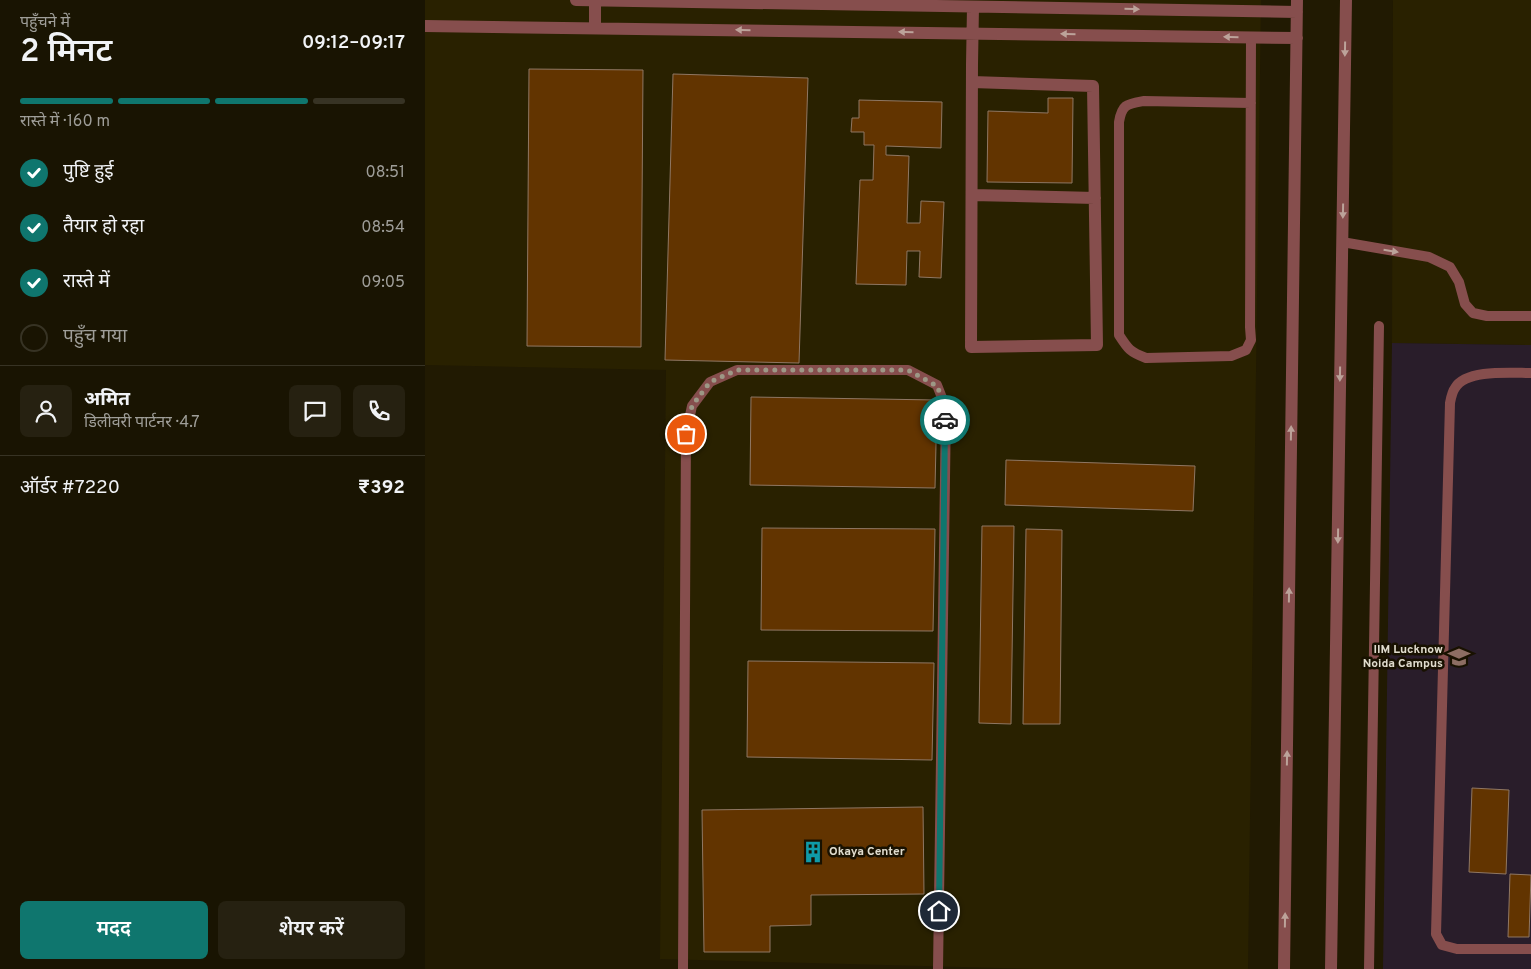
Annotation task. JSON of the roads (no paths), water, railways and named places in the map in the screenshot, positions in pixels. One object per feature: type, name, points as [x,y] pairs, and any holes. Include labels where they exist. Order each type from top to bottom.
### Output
[{"type":"street","points":[[576,0],[1297,6],[1284,969]]},
{"type":"street","points":[[595,0],[595,28]]},
{"type":"street","points":[[1331,969],[1346,0]]},
{"type":"street","points":[[971,82],[1093,86],[1097,345],[971,347],[971,82],[973,3]]},
{"type":"street","points":[[425,26],[1297,38]]},
{"type":"street","points":[[971,195],[1095,198]]},
{"type":"lane","points":[[1251,37],[1251,103],[1251,340],[1247,350],[1231,356],[1146,358],[1133,353],[1119,335],[1119,122],[1121,111],[1128,104],[1144,101],[1251,103]]},
{"type":"lane","points":[[1343,242],[1429,257],[1450,267],[1459,282],[1465,304],[1473,313],[1487,316],[1531,316]]},
{"type":"lane","points":[[1369,969],[1379,326]]},
{"type":"lane","points":[[683,969],[686,434],[692,406],[710,382],[737,370],[908,370],[937,386],[946,408],[938,969]]},
{"type":"lane","points":[[1531,373],[1481,374],[1466,378],[1455,387],[1450,403],[1436,934],[1442,944],[1457,948],[1531,949]]},
{"type":"place","name":"IIM Lucknow Noida Campus","points":[[1459,657]]},
{"type":"place","name":"Okaya Center","points":[[813,852]]}]
